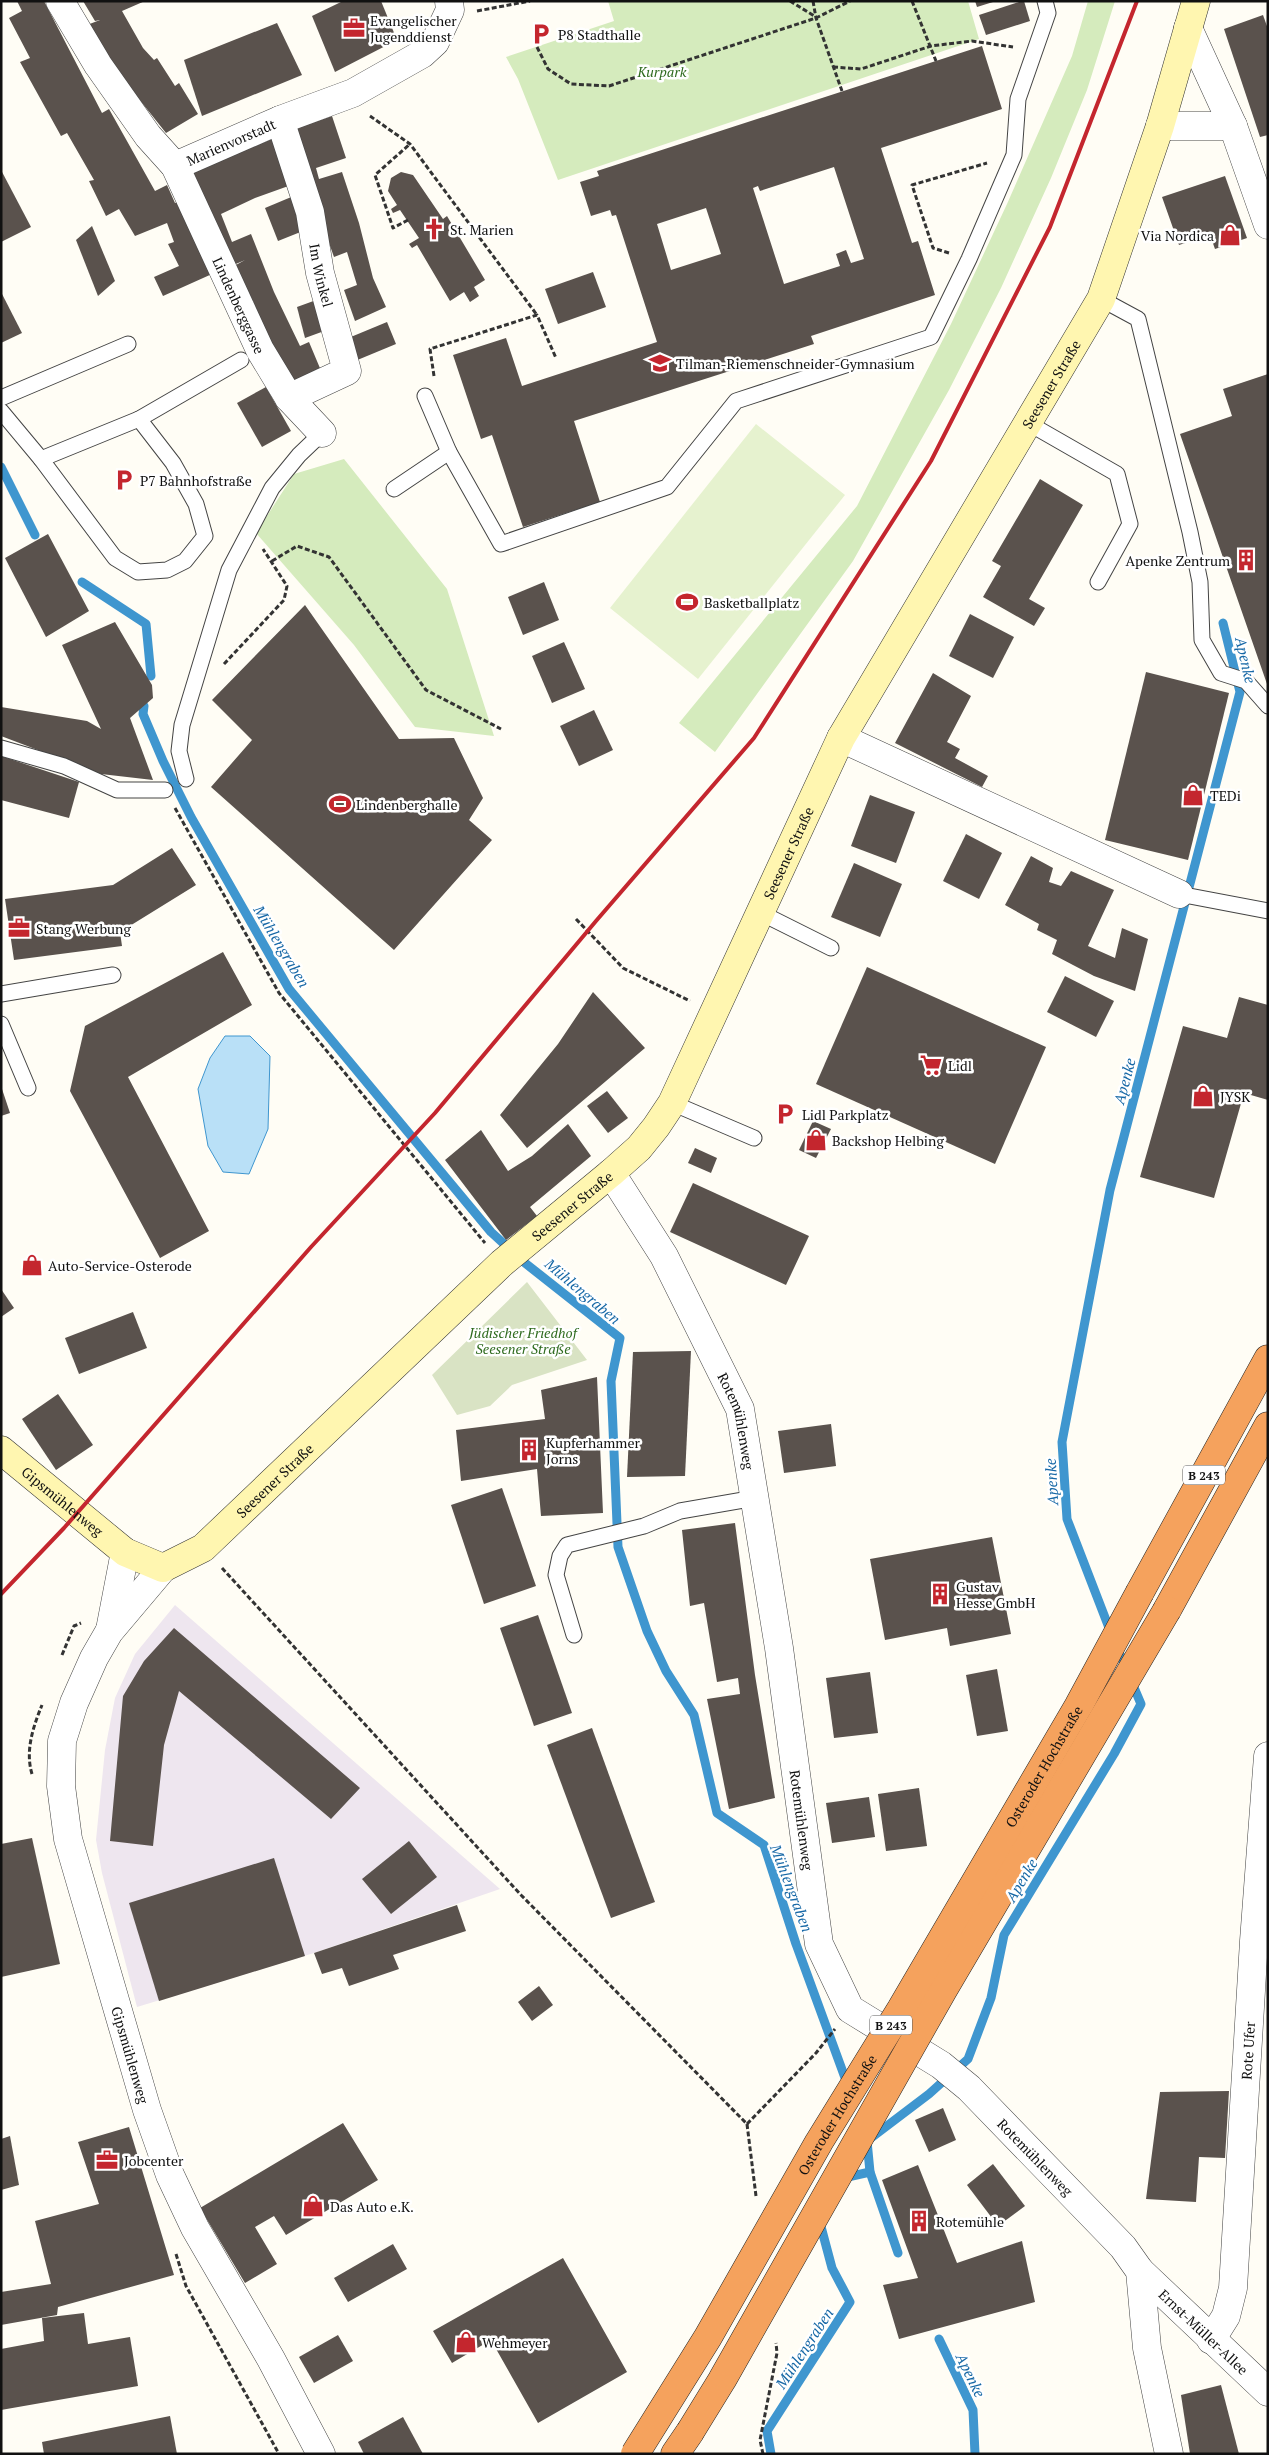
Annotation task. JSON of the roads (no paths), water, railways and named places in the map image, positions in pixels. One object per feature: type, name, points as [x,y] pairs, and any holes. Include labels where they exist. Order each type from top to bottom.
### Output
[{"type":"highway","name":"Osteroder Hochstraße","points":[[635,2454],[708,2337],[820,2142],[906,2000],[1079,1705],[1268,1359]]},
{"type":"highway","name":"Osteroder Hochstraße","points":[[675,2454],[722,2380],[943,1990],[1167,1610],[1268,1426]]},
{"type":"street","name":"Marienvorstadt","points":[[60,1],[98,65],[148,136],[175,166],[280,120],[353,93],[422,54],[435,42],[450,6]]},
{"type":"street","name":"Seesener Straße","points":[[163,1568],[203,1548],[502,1263],[611,1173],[638,1148],[656,1128],[672,1104],[716,1012],[759,912],[842,738],[1101,299],[1160,126],[1196,1]]},
{"type":"street","points":[[1188,28],[1233,126],[1268,225]]},
{"type":"street","name":"Im Winkel","points":[[280,120],[310,212],[320,273],[347,371],[289,398]]},
{"type":"street","points":[[1160,126],[1233,126]]},
{"type":"street","name":"Lindenberggasse","points":[[175,166],[260,350],[289,398],[322,432]]},
{"type":"street","points":[[842,738],[1186,896]]},
{"type":"street","name":"Rotemühlenweg","points":[[611,1173],[664,1256],[740,1409],[779,1648],[820,1944],[850,2009],[941,2065],[969,2088],[1123,2247],[1140,2271]]},
{"type":"street","name":"Gipsmühlenweg","points":[[1,1450],[125,1552],[163,1568],[109,1632],[94,1658],[74,1703],[62,1741],[61,1786],[68,1839],[147,2110],[170,2175],[195,2228],[271,2359],[321,2454]]},
{"type":"street","name":"Gipsmühlenweg","points":[[109,1632],[125,1552]]},
{"type":"street","name":"Rote Ufer","points":[[1211,2340],[1226,2316],[1233,2288],[1254,1941],[1268,1756]]},
{"type":"street","points":[[1140,2271],[1147,2348],[1169,2454]]},
{"type":"street","name":"Ernst-Müller-Allee","points":[[1140,2271],[1268,2392]]},
{"type":"lane","points":[[425,396],[449,452],[501,544],[667,487],[736,401],[931,337],[969,259],[1014,155],[1018,100],[1048,13],[1045,1]]},
{"type":"lane","points":[[1101,299],[1138,319],[1188,522],[1200,582],[1202,640],[1221,673],[1246,681],[1268,706]]},
{"type":"lane","points":[[1,398],[128,344]]},
{"type":"lane","points":[[41,459],[139,419],[240,360]]},
{"type":"lane","points":[[1,411],[41,459],[115,558],[138,572],[168,570],[185,562],[205,536],[196,504],[173,463],[139,419]]},
{"type":"lane","points":[[1028,423],[1117,474],[1130,524],[1098,582]]},
{"type":"lane","points":[[186,778],[179,751],[182,725],[229,570],[272,488],[299,455],[322,432]]},
{"type":"lane","points":[[394,489],[449,452]]},
{"type":"lane","points":[[1,748],[64,766],[117,790],[165,790]]},
{"type":"lane","points":[[1186,896],[1268,911]]},
{"type":"lane","points":[[759,912],[831,948]]},
{"type":"lane","points":[[1,994],[113,975]]},
{"type":"lane","points":[[1,1024],[28,1088]]},
{"type":"lane","points":[[672,1104],[754,1138]]},
{"type":"lane","points":[[574,1635],[556,1575],[560,1556],[566,1545],[636,1527],[680,1511],[755,1498]]},
{"type":"water","points":[[225,1036],[250,1036],[270,1056],[268,1129],[249,1174],[223,1172],[208,1146],[198,1089],[210,1058]]},
{"type":"waterway","name":"Mühlengraben","points":[[1,467],[35,535]]},
{"type":"waterway","name":"Mühlengraben","points":[[82,582],[146,624],[151,676]]},
{"type":"waterway","name":"Apenke","points":[[1111,1633],[1067,1519],[1062,1442],[1110,1190],[1240,692],[1223,623]]},
{"type":"waterway","name":"Mühlengraben","points":[[144,706],[143,714],[163,761],[191,817],[289,989],[491,1232],[525,1263],[620,1338],[611,1381],[618,1547],[647,1631],[666,1671],[694,1715],[717,1813],[764,1845],[796,1944],[848,2086]]},
{"type":"waterway","name":"Apenke","points":[[898,2253],[870,2172],[867,2141],[929,2094],[968,2059],[991,1998],[1004,1935],[1114,1754],[1141,1704],[1116,1645]]},
{"type":"waterway","name":"Mühlengraben","points":[[843,2178],[870,2172]]},
{"type":"waterway","name":"Mühlengraben","points":[[771,2454],[767,2431],[850,2302],[832,2268],[820,2223]]},
{"type":"waterway","name":"Apenke","points":[[939,2339],[973,2410],[975,2454]]},
{"type":"railway","points":[[1,1594],[64,1528],[311,1247],[435,1113],[596,921],[754,738],[931,461],[1050,227],[1137,1]]},
{"type":"place","name":"Evangelischer Jugenddienst","points":[[354,28]]},
{"type":"place","name":"P8 Stadthalle","points":[[541,34]]},
{"type":"place","name":"St. Marien","points":[[434,229]]},
{"type":"place","name":"Via Nordica","points":[[1230,235]]},
{"type":"place","name":"Tilman-Riemenschneider-Gymnasium","points":[[660,363]]},
{"type":"place","name":"P7 Bahnhofstraße","points":[[124,480]]},
{"type":"place","name":"Apenke Zentrum","points":[[1246,560]]},
{"type":"place","name":"Basketballplatz","points":[[687,602]]},
{"type":"place","name":"TEDi","points":[[1193,795]]},
{"type":"place","name":"Lindenberghalle","points":[[340,804]]},
{"type":"place","name":"Stang Werbung","points":[[19,928]]},
{"type":"place","name":"Lidl","points":[[931,1065]]},
{"type":"place","name":"JYSK","points":[[1203,1096]]},
{"type":"place","name":"Lidl Parkplatz","points":[[785,1114]]},
{"type":"place","name":"Backshop Helbing","points":[[816,1140]]},
{"type":"place","name":"Auto-Service-Osterode","points":[[32,1265]]},
{"type":"place","name":"Kupferhammer Jorns","points":[[529,1450]]},
{"type":"place","name":"Gustav Hesse GmbH","points":[[940,1594]]},
{"type":"place","name":"Jobcenter","points":[[107,2160]]},
{"type":"place","name":"Das Auto e.K.","points":[[313,2206]]},
{"type":"place","name":"Rotemühle","points":[[919,2221]]},
{"type":"place","name":"Wehmeyer","points":[[466,2342]]},
{"type":"park label","name":"Kurpark","points":[[662,71]]},
{"type":"park label","name":"Jüdischer Friedhof Seesener Straße","points":[[523,1340]]}]
